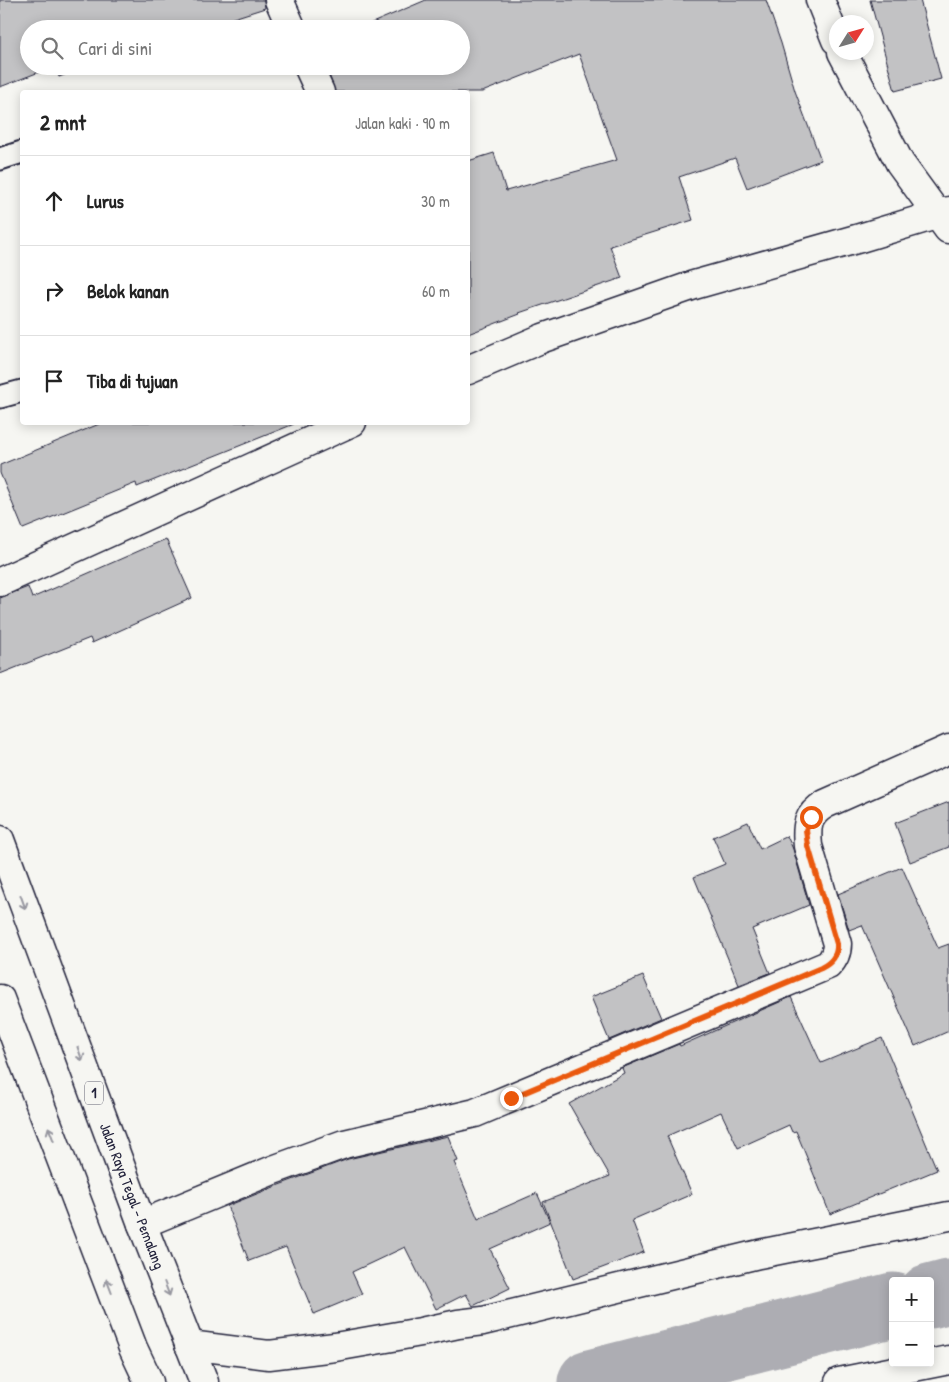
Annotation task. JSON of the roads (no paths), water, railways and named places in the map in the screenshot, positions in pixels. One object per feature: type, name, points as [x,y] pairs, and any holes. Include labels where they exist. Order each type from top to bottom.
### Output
[{"type":"main road","points":[[279,0],[288,20]]},
{"type":"main road","points":[[820,0],[829,22]]},
{"type":"main road","points":[[470,369],[543,338],[694,285],[946,219],[900,163],[846,60]]},
{"type":"main road","points":[[312,75],[319,90]]},
{"type":"main road","points":[[0,582],[345,425]]},
{"type":"main road","points":[[142,1224],[273,1170],[344,1144],[475,1113],[828,965],[833,961],[837,951],[837,944],[808,846],[806,830],[811,817],[825,804],[949,749]]},
{"type":"main road","name":"Jalan Raya Tegal - Pemalang","points":[[0,840],[142,1224],[204,1382]]},
{"type":"main road","points":[[0,999],[133,1348],[149,1382]]},
{"type":"main road","points":[[189,1345],[269,1355],[335,1348],[458,1324],[483,1321],[759,1254],[949,1216]]},
{"type":"main road","points":[[839,1382],[949,1360]]},
{"type":"lane","points":[[0,159],[20,153]]},
{"type":"lane","points":[[0,397],[20,392]]},
{"type":"waterway","points":[[934,1295],[949,1291]]},
{"type":"waterway","points":[[590,1382],[889,1306]]}]
